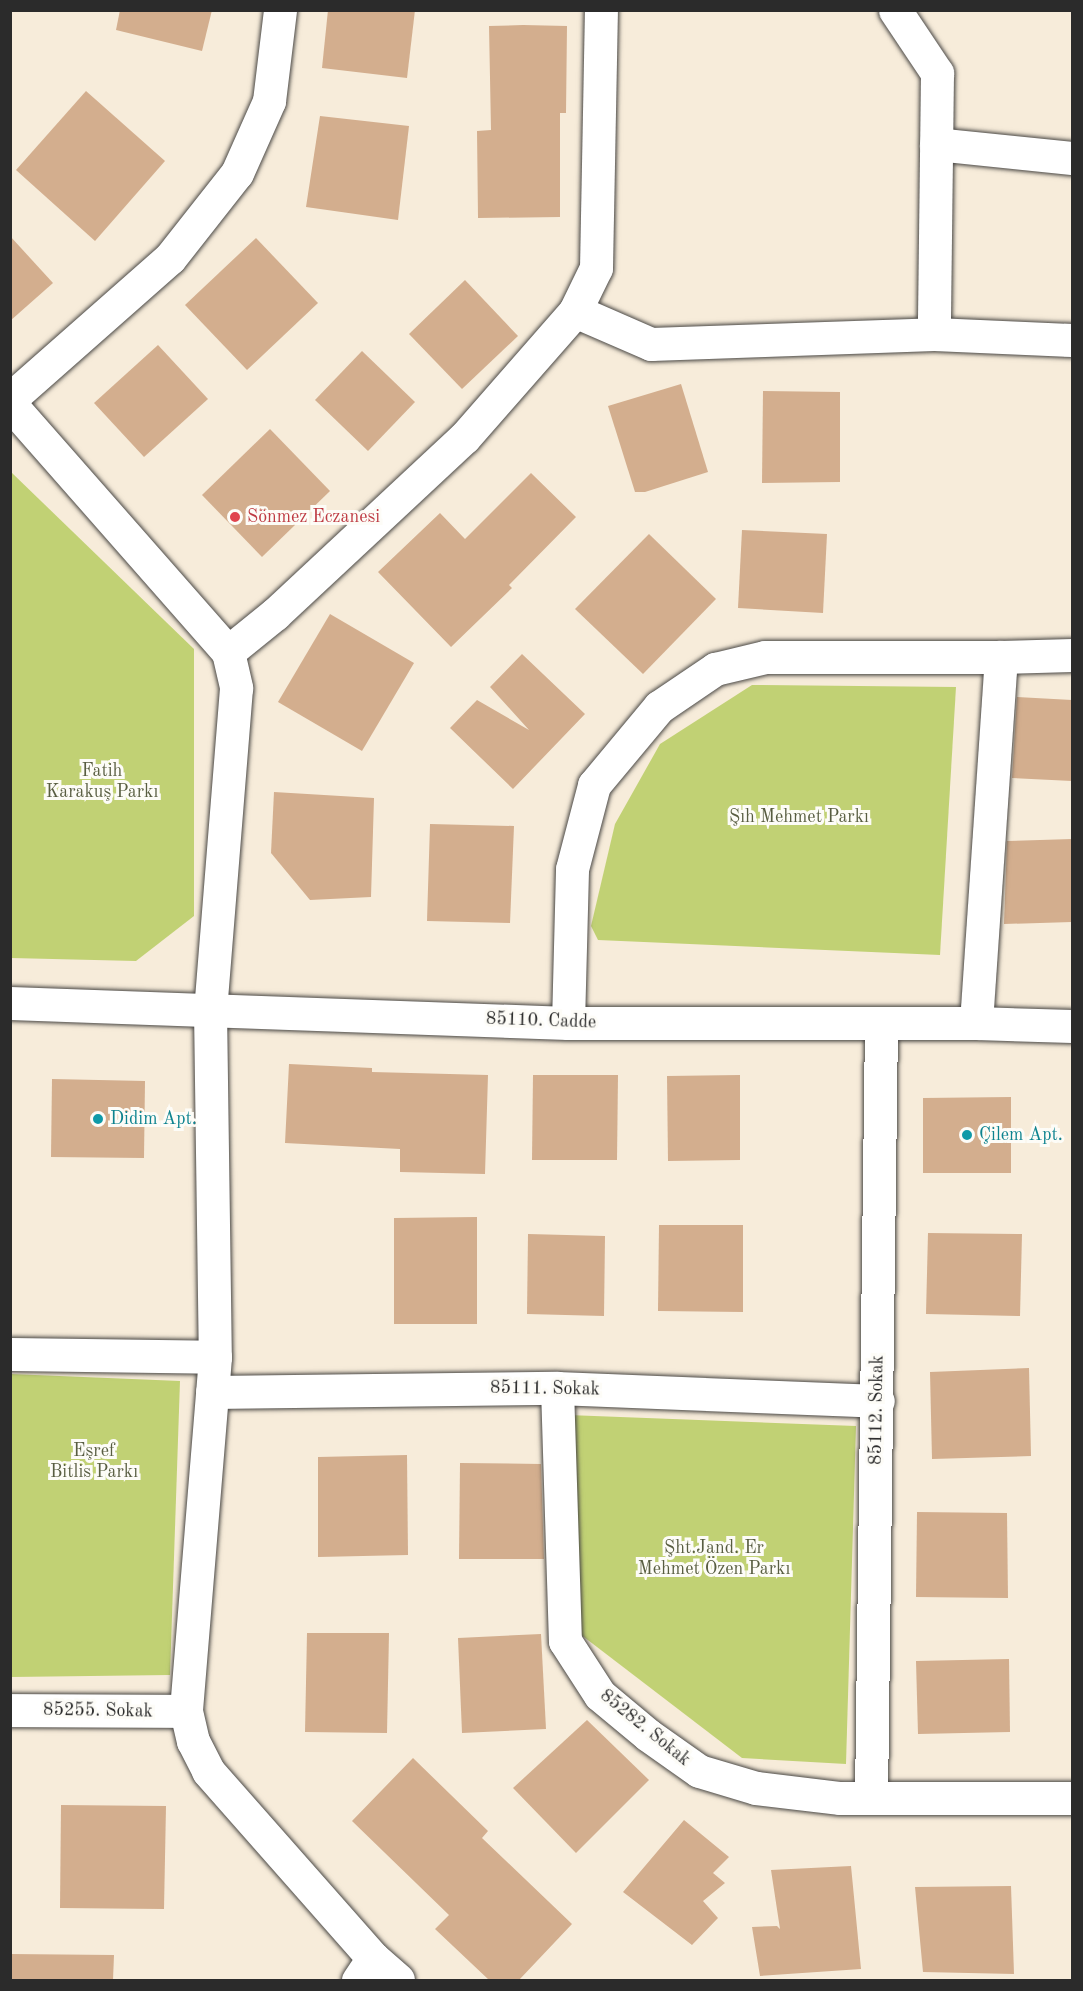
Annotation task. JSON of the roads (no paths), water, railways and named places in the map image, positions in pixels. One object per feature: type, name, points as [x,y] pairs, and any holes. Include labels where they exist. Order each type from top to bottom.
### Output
[{"type":"street","points":[[10,399],[170,258],[237,173],[269,101],[280,10]]},
{"type":"street","points":[[228,652],[275,614],[464,438],[575,311],[596,268],[601,10]]},
{"type":"street","points":[[895,10],[937,73],[934,334]]},
{"type":"street","points":[[936,144],[1072,158]]},
{"type":"street","points":[[575,311],[651,344],[934,334],[1072,340]]},
{"type":"street","points":[[10,404],[228,652],[236,688],[210,1009],[215,1357],[186,1711],[193,1740],[208,1771],[365,1969],[398,1980]]},
{"type":"street","points":[[567,1023],[572,869],[594,785],[659,707],[715,669],[765,657],[1072,655]]},
{"type":"street","points":[[976,1023],[1001,657]]},
{"type":"street","name":"85110. Cadde","points":[[10,1003],[567,1023],[976,1023],[1072,1026]]},
{"type":"street","name":"85112. Sokak","points":[[871,1798],[878,1401],[881,1023]]},
{"type":"street","points":[[10,1354],[215,1357]]},
{"type":"street","name":"85111. Sokak","points":[[212,1392],[557,1388],[878,1401]]},
{"type":"street","name":"85282. Sokak","points":[[557,1388],[565,1641],[600,1695],[648,1736],[699,1771],[756,1788],[840,1798],[1072,1798]]},
{"type":"street","name":"85255. Sokak","points":[[10,1710],[186,1711]]},
{"type":"place","name":"Sönmez Eczanesi","points":[[235,517]]},
{"type":"place","name":"Didim Apt.","points":[[98,1119]]},
{"type":"place","name":"Çilem Apt.","points":[[967,1135]]},
{"type":"park label","name":"Fatih Karakuş Parkı","points":[[102,782]]},
{"type":"park label","name":"Şıh Mehmet Parkı","points":[[799,817]]},
{"type":"park label","name":"Eşref Bitlis Parkı","points":[[94,1462]]},
{"type":"park label","name":"Şht.Jand. Er Mehmet Özen Parkı","points":[[714,1559]]}]
